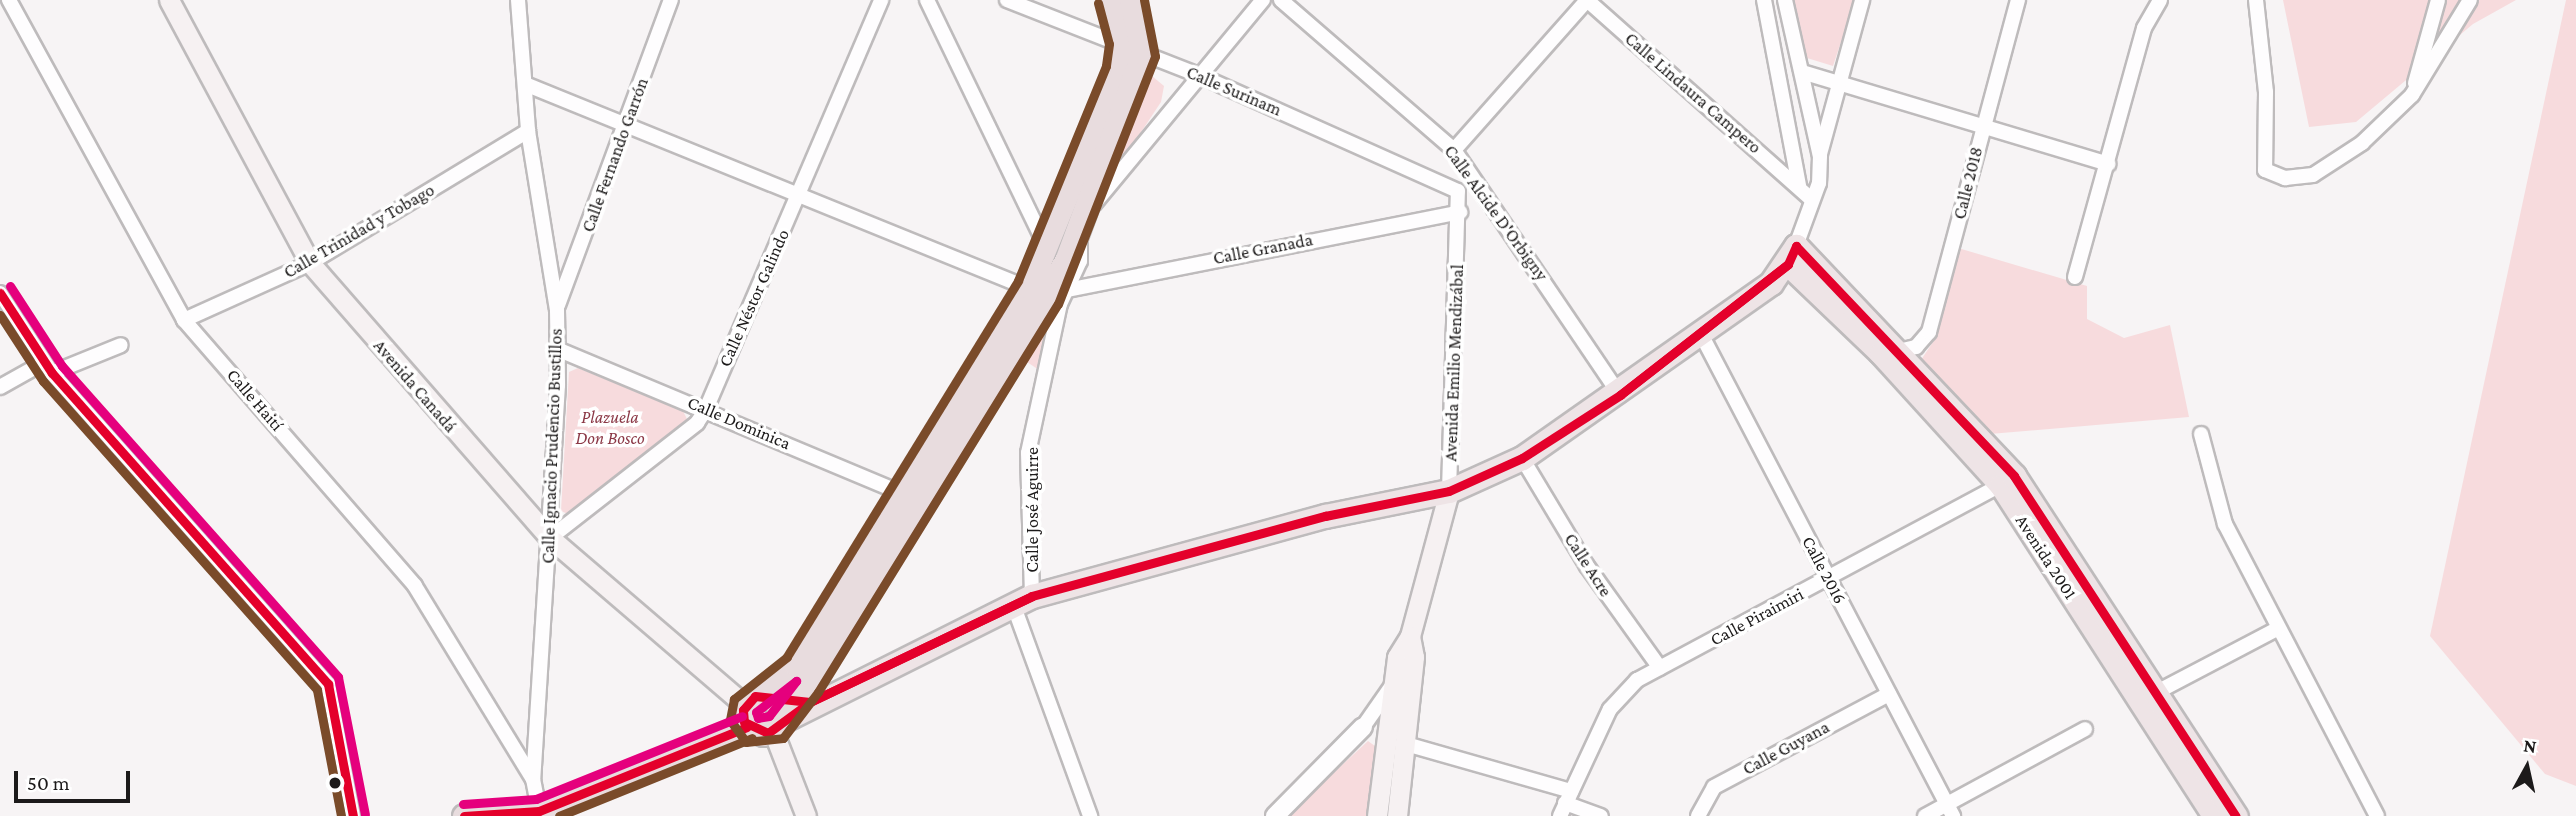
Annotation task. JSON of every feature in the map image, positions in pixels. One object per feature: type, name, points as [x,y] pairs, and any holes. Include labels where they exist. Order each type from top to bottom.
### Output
[{"type":"highway","points":[[1110,0],[1133,48]]},
{"type":"highway","points":[[774,711],[796,665],[1048,292],[1081,222],[1133,48],[1131,0]]},
{"type":"highway","points":[[1048,292],[1046,246],[1118,69],[1133,48]]},
{"type":"highway","points":[[464,816],[539,811],[774,711],[911,497]]},
{"type":"main road","name":"Avenida Canadá","points":[[169,0],[310,263],[550,538],[774,711]]},
{"type":"main road","name":"Avenida 2001","points":[[1792,255],[1891,352],[2008,480],[2236,816]]},
{"type":"main road","points":[[806,816],[774,711],[1022,600],[1325,516],[1449,491],[1522,458],[1619,395],[1702,336],[1792,255]]},
{"type":"main road","name":"Avenida 2001","points":[[2008,480],[2214,816]]},
{"type":"main road","name":"Avenida Emilio Mendizábal","points":[[1377,816],[1397,657],[1410,636],[1449,491]]},
{"type":"main road","name":"Avenida Emilio Mendizábal","points":[[1397,816],[1414,657],[1410,636]]},
{"type":"street","name":"Calle Haití","points":[[9,0],[184,320],[390,552],[533,779]]},
{"type":"street","name":"Calle Ignacio Prudencio Bustillos","points":[[518,0],[528,131],[556,310],[550,538],[533,779],[539,811]]},
{"type":"street","name":"Calle Fernando Garrón","points":[[556,310],[627,126],[671,0]]},
{"type":"street","name":"Calle Néstor Galindo","points":[[550,538],[697,423],[706,409],[881,0]]},
{"type":"street","points":[[927,0],[1046,246]]},
{"type":"street","name":"Calle Surinam","points":[[1007,0],[1196,74],[1458,191]]},
{"type":"street","points":[[1081,222],[1196,74],[1263,0]]},
{"type":"street","name":"Calle Alcide D'Orbigny","points":[[1280,0],[1454,150],[1619,395]]},
{"type":"street","points":[[1454,150],[1587,0]]},
{"type":"street","name":"Calle Lindaura Campero","points":[[1587,0],[1811,199]]},
{"type":"street","points":[[1764,0],[1799,186]]},
{"type":"street","points":[[1785,0],[1820,156]]},
{"type":"street","points":[[1792,255],[1819,183],[1820,156],[1862,0]]},
{"type":"street","name":"Calle 2018","points":[[1891,352],[1916,348],[1929,332],[2018,0]]},
{"type":"street","points":[[2075,277],[2109,164],[2144,28],[2160,0]]},
{"type":"street","points":[[2256,0],[2266,92],[2265,170],[2285,178],[2313,175],[2362,143],[2412,94],[2470,0]]},
{"type":"street","points":[[2412,94],[2438,0]]},
{"type":"street","points":[[1802,72],[2109,164]]},
{"type":"street","points":[[524,84],[1048,292]]},
{"type":"street","name":"Calle Trinidad y Tobago","points":[[184,320],[310,263],[528,131]]},
{"type":"street","points":[[1458,191],[1475,178]]},
{"type":"street","name":"Avenida Emilio Mendizábal","points":[[1449,491],[1460,212],[1458,191]]},
{"type":"street","name":"Calle Granada","points":[[1048,292],[1460,212]]},
{"type":"street","name":"Calle José Aguirre","points":[[1048,292],[1028,453],[1022,600],[1090,816]]},
{"type":"street","points":[[0,293],[47,368],[328,684],[354,816]]},
{"type":"street","name":"Calle 2016","points":[[1702,336],[1950,810]]},
{"type":"street","points":[[0,387],[47,368],[121,345]]},
{"type":"street","name":"Calle Dominica","points":[[557,349],[706,409],[911,497]]},
{"type":"street","points":[[2201,434],[2225,524],[2277,629],[2377,816]]},
{"type":"street","name":"Calle Acre","points":[[1522,458],[1587,566],[1660,668]]},
{"type":"street","name":"Calle Piraimiri","points":[[1566,803],[1610,709],[1637,680],[1829,579],[2008,480]]},
{"type":"street","points":[[2155,693],[2277,629]]},
{"type":"street","points":[[1275,816],[1363,727],[1394,683]]},
{"type":"street","name":"Calle Guyana","points":[[1698,816],[1714,787],[1889,694]]},
{"type":"street","points":[[1925,816],[1950,810],[2085,729]]},
{"type":"street","points":[[1406,744],[1601,816]]},
{"type":"green space","points":[[1792,0],[1855,0],[1833,66],[1807,58]]},
{"type":"green space","points":[[2283,0],[2516,0],[2473,24],[2356,122],[2309,127]]},
{"type":"green space","points":[[2566,0],[2576,0],[2576,786],[2545,774],[2430,636]]},
{"type":"green space","points":[[1152,76],[1164,86],[1161,102],[1104,188],[1142,78]]},
{"type":"green space","points":[[1958,248],[2087,286],[2087,319],[2124,338],[2170,325],[2189,417],[1990,434],[1921,360],[1935,339]]},
{"type":"green space","points":[[1056,293],[1042,372],[1018,356]]},
{"type":"green space","name":"Plazuela Don Bosco","points":[[578,368],[683,411],[688,421],[568,514],[561,511],[569,372]]},
{"type":"green space","points":[[1368,741],[1379,749],[1366,816],[1287,816]]},
{"type":"transit line","points":[[1098,3],[1109,44],[1106,66],[1018,281],[787,657],[734,699],[730,720],[746,742],[783,738],[818,692],[1058,304],[1155,56],[1144,0]]},
{"type":"transit line","points":[[1788,264],[1796,246],[2014,476],[2236,816]]},
{"type":"transit line","points":[[1620,395],[1788,264]]},
{"type":"transit line","points":[[1620,395],[1788,264]]},
{"type":"transit line","points":[[10,286],[62,366],[338,677],[365,814]]},
{"type":"transit line","points":[[0,293],[52,373],[328,684],[353,816]]},
{"type":"transit line","points":[[0,315],[43,381],[317,690],[341,816]]},
{"type":"transit line","points":[[1032,596],[1325,516],[1449,491],[1522,458],[1620,395]]},
{"type":"transit line","points":[[810,702],[1032,596]]},
{"type":"transit line","points":[[810,702],[1032,596]]},
{"type":"transit line","points":[[796,681],[769,716],[758,718],[756,712],[796,681]]},
{"type":"transit line","points":[[755,696],[810,702],[768,733],[744,722],[743,710],[755,696]]},
{"type":"transit line","points":[[463,804],[536,799],[742,716]]},
{"type":"transit line","points":[[464,816],[539,811],[747,727]]},
{"type":"transit line","points":[[559,816],[752,738]]}]
